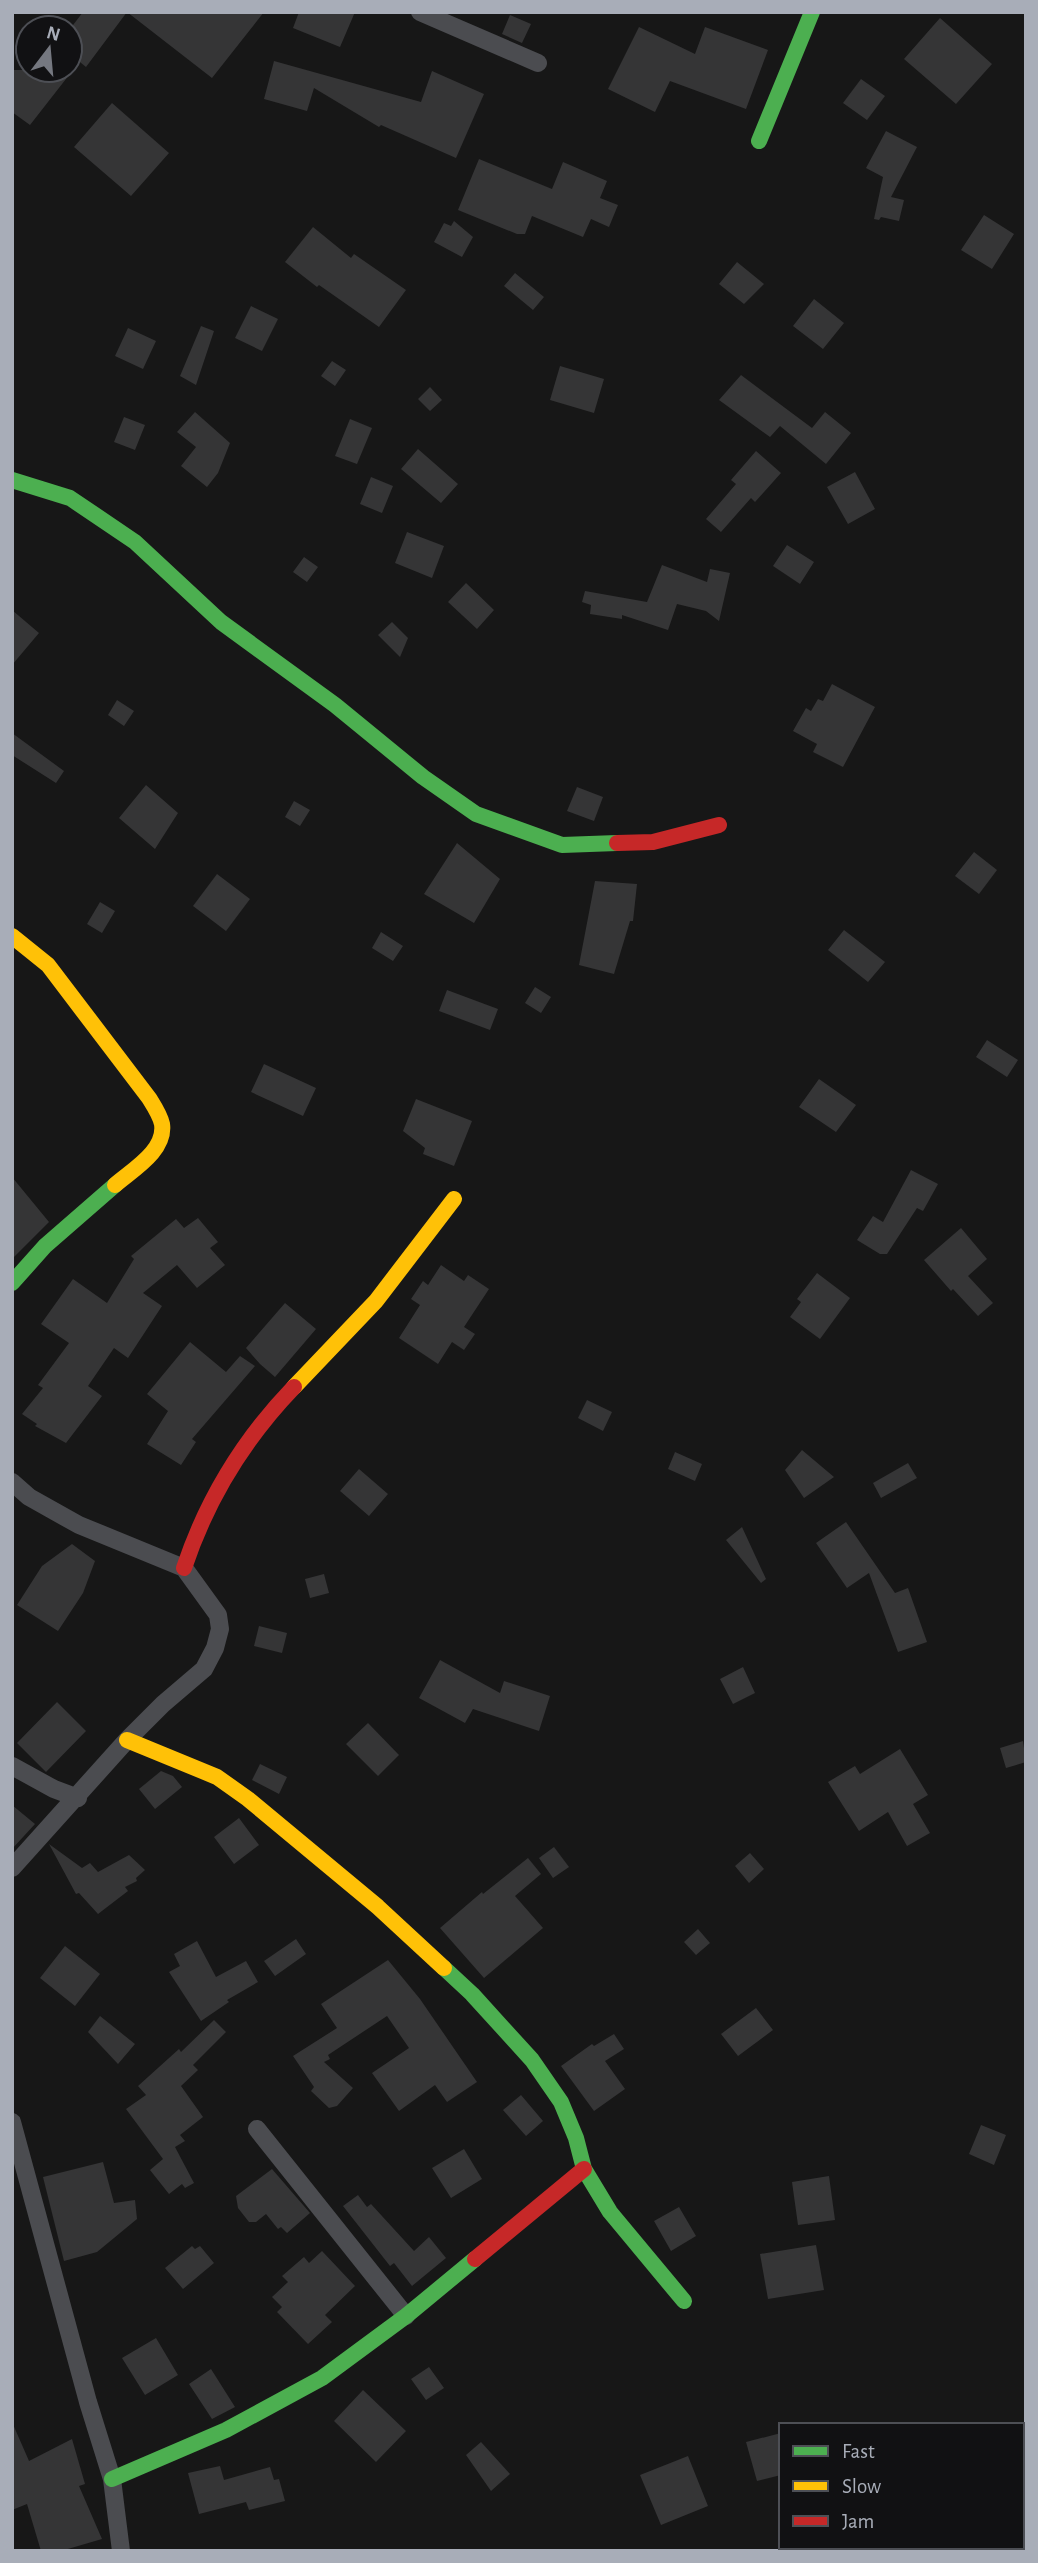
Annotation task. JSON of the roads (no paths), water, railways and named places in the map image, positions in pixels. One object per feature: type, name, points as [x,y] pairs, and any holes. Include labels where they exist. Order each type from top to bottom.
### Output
[{"type":"street","points":[[420,12],[538,63]]},
{"type":"street","points":[[759,141],[812,12]]},
{"type":"street","points":[[12,480],[70,498],[135,542],[221,622],[335,705],[423,778],[476,814],[562,845],[653,842],[719,825]]},
{"type":"street","points":[[12,936],[48,965],[149,1098],[161,1118],[163,1132],[156,1149],[45,1246],[12,1283]]},
{"type":"street","points":[[184,1567],[193,1538],[237,1456],[271,1412],[356,1323],[425,1240],[454,1199]]},
{"type":"street","points":[[12,1482],[29,1497],[79,1525],[184,1567],[218,1615],[220,1629],[215,1648],[204,1669],[127,1740],[78,1798],[12,1868]]},
{"type":"street","points":[[127,1740],[217,1777],[248,1798],[378,1907],[463,1986],[532,2060],[561,2102],[576,2138],[584,2169],[610,2212],[684,2301]]},
{"type":"street","points":[[12,1766],[78,1798]]},
{"type":"street","points":[[12,2122],[88,2402],[112,2479],[121,2551]]},
{"type":"street","points":[[257,2129],[406,2316]]},
{"type":"street","points":[[112,2479],[226,2430],[321,2378],[406,2316],[584,2169]]}]
